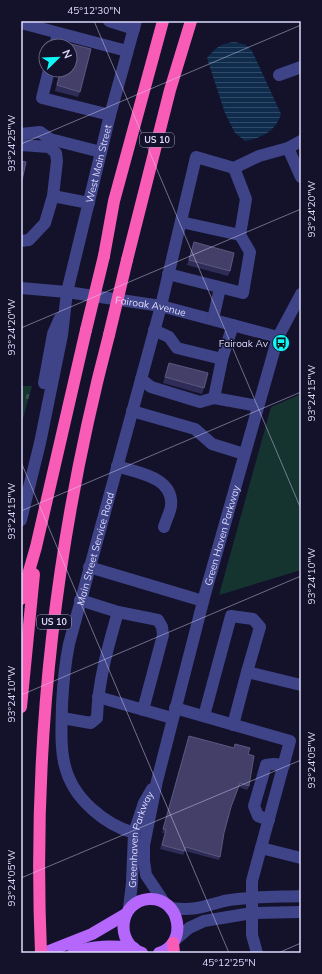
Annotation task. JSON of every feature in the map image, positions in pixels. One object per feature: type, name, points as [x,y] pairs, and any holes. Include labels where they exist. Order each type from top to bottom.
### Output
[{"type":"highway","name":"US 10","points":[[21,707],[36,547],[104,256],[114,201],[163,21]]},
{"type":"highway","name":"US 10","points":[[41,953],[39,914],[41,783],[49,657],[60,577],[83,446],[109,335],[170,90],[191,21]]},
{"type":"highway","points":[[21,599],[36,547]]},
{"type":"main road","points":[[44,953],[92,934],[143,900],[150,899],[167,905],[178,923],[174,945],[159,953]]},
{"type":"main road","points":[[127,911],[123,931],[126,939],[138,951]]},
{"type":"main road","points":[[73,953],[86,948],[104,946],[138,951]]},
{"type":"street","points":[[109,21],[135,25]]},
{"type":"street","points":[[21,23],[127,51]]},
{"type":"street","name":"West Main Street","points":[[21,520],[42,436],[62,335],[67,292],[110,116],[135,25]]},
{"type":"street","points":[[57,38],[58,33]]},
{"type":"street","points":[[279,75],[301,66]]},
{"type":"street","points":[[47,78],[42,98],[110,116]]},
{"type":"street","points":[[21,134],[40,132],[50,139],[101,152]]},
{"type":"street","points":[[168,274],[243,293],[250,252],[240,235],[246,199],[234,168],[259,156],[288,148],[301,141]]},
{"type":"street","points":[[21,145],[49,147],[56,153],[57,161],[52,196],[45,223],[29,240],[21,241]]},
{"type":"street","points":[[288,148],[301,177]]},
{"type":"street","name":"Main Street Service Road","points":[[134,833],[114,826],[104,820],[80,798],[69,781],[64,764],[61,737],[64,673],[69,644],[80,600],[161,306],[196,157],[234,168]]},
{"type":"street","points":[[52,196],[89,203]]},
{"type":"street","points":[[181,222],[240,235]]},
{"type":"street","name":"Fairoak Avenue","points":[[21,288],[67,292],[161,306],[278,337]]},
{"type":"street","points":[[213,319],[220,288]]},
{"type":"street","name":"Green Haven Parkway","points":[[157,781],[173,713],[203,601],[278,337],[301,294]]},
{"type":"street","name":"West Main Street","points":[[21,493],[35,434],[52,334],[65,308]]},
{"type":"street","points":[[214,398],[222,359],[233,325]]},
{"type":"street","points":[[154,330],[169,337],[177,348],[222,359]]},
{"type":"street","points":[[141,379],[151,387],[200,402],[214,398],[258,406]]},
{"type":"street","points":[[132,411],[195,429],[212,444],[244,454]]},
{"type":"street","points":[[117,466],[156,478],[164,484],[170,494],[171,506],[164,527]]},
{"type":"street","points":[[89,567],[203,601]]},
{"type":"street","points":[[80,600],[118,612],[151,617],[158,620],[162,627],[163,635],[143,710]]},
{"type":"street","points":[[62,718],[86,722],[95,721],[98,718],[98,697],[118,612]]},
{"type":"street","points":[[204,716],[231,616],[253,619],[260,627],[246,672],[234,725]]},
{"type":"street","points":[[246,672],[301,685]]},
{"type":"street","points":[[98,697],[143,710],[204,716],[290,741],[252,881],[252,935],[257,953]]},
{"type":"street","points":[[269,820],[258,816],[254,806],[266,765],[284,765]]},
{"type":"street","name":"Greenhaven Parkway","points":[[127,911],[132,883],[134,833],[144,803],[157,781]]},
{"type":"street","name":"Greenhaven Parkway","points":[[157,781],[144,845],[144,861],[146,875],[167,905]]},
{"type":"street","points":[[261,848],[301,858]]},
{"type":"street","points":[[167,905],[200,909],[224,901],[251,898],[301,896]]},
{"type":"street","points":[[174,945],[190,928],[204,921],[252,913],[301,912]]},
{"type":"green space","points":[[21,386],[32,386],[21,425]]},
{"type":"green space","points":[[301,394],[301,570],[219,595],[271,407]]},
{"type":"water","points":[[235,42],[246,45],[252,51],[281,114],[276,125],[268,133],[245,141],[235,133],[225,113],[207,58],[220,46],[226,43]]},
{"type":"building","points":[[78,46],[91,49],[80,92],[57,85],[59,78],[78,78]]},
{"type":"building","points":[[21,161],[26,162],[21,185]]},
{"type":"building","points":[[194,242],[234,253],[230,271],[189,260]]},
{"type":"building","points":[[169,363],[208,373],[204,388],[165,377]]},
{"type":"building","points":[[189,736],[234,748],[235,744],[250,748],[248,754],[254,756],[249,786],[240,783],[231,807],[224,833],[220,857],[186,847],[184,851],[162,845],[166,830],[163,829]]},
{"type":"place","name":"Fairoak Av","points":[[281,343]]}]
